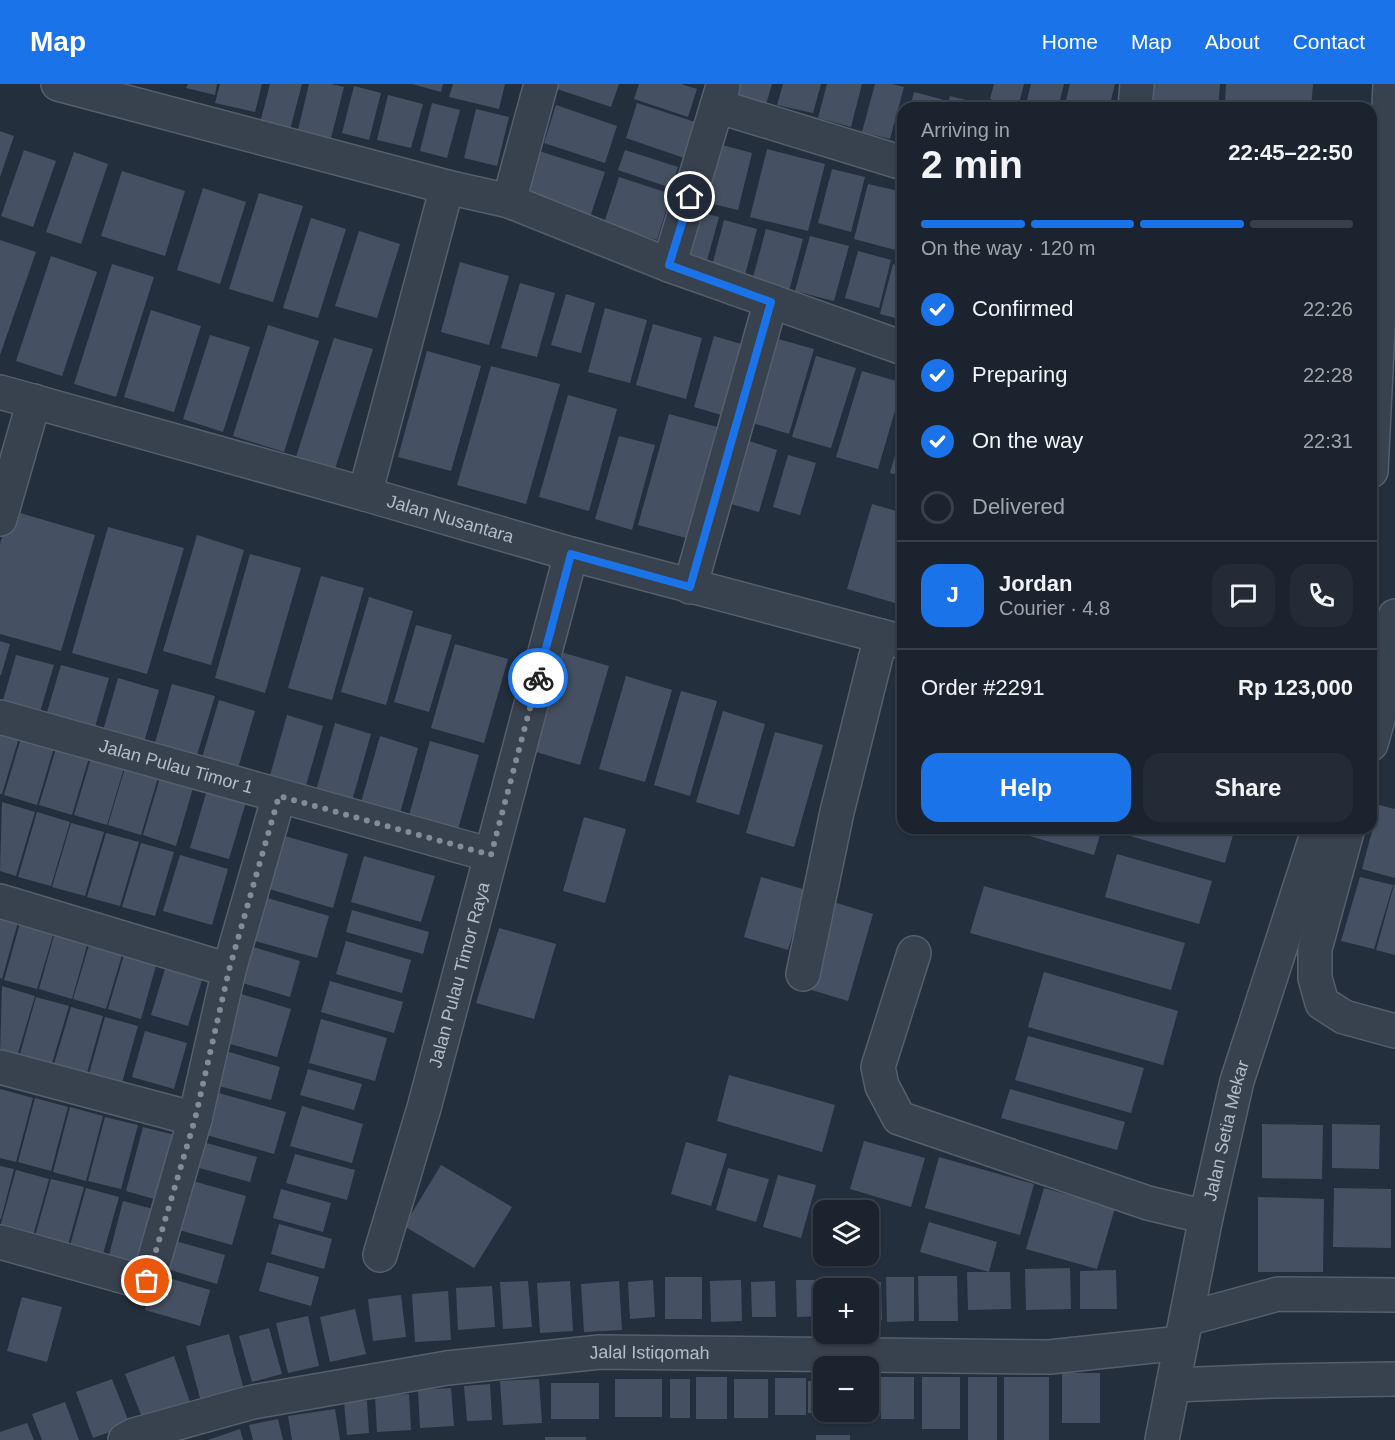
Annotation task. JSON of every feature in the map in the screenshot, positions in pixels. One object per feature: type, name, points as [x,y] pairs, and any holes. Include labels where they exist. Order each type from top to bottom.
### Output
[{"type":"street","points":[[58,84],[447,187],[509,201],[669,265],[897,346]]},
{"type":"street","points":[[509,201],[541,84]]},
{"type":"street","points":[[1136,102],[1137,84]]},
{"type":"street","points":[[1377,349],[1390,84]]},
{"type":"street","points":[[669,265],[721,95],[897,161]]},
{"type":"street","points":[[365,494],[447,187]]},
{"type":"street","points":[[690,587],[771,302]]},
{"type":"street","name":"Jalan Nusantara","points":[[0,392],[690,587],[892,639]]},
{"type":"street","points":[[0,519],[34,401]]},
{"type":"street","name":"Jalan Pulau Timor Raya","points":[[380,1255],[424,1108],[571,554]]},
{"type":"street","points":[[1381,728],[1395,616]]},
{"type":"street","points":[[803,974],[837,813],[892,639]]},
{"type":"street","name":"Jalan Pulau Timor 1","points":[[0,717],[491,855]]},
{"type":"street","points":[[0,1242],[143,1282],[147,1281],[195,1119],[229,970],[279,796]]},
{"type":"street","name":"Jalan Setia Mekar","points":[[1162,1440],[1206,1217],[1237,1082],[1317,834]]},
{"type":"street","points":[[1346,834],[1315,949],[1315,978],[1322,1003],[1344,1017],[1395,1031]]},
{"type":"street","points":[[0,901],[229,970]]},
{"type":"street","points":[[914,953],[878,1067],[882,1086],[899,1118],[1148,1203],[1206,1217]]},
{"type":"street","points":[[0,1067],[195,1119]]},
{"type":"street","name":"Jalal Istiqomah","points":[[125,1440],[134,1435],[252,1402],[447,1368],[600,1352],[1049,1357],[1184,1331],[1278,1294],[1395,1295]]},
{"type":"street","points":[[1173,1385],[1395,1379]]},
{"type":"building","points":[[188,84],[217,84],[215,95],[186,88]]},
{"type":"building","points":[[220,84],[262,84],[255,112],[215,103]]},
{"type":"building","points":[[270,84],[302,84],[290,130],[260,123]]},
{"type":"building","points":[[309,84],[331,84],[344,87],[331,138],[298,130]]},
{"type":"building","points":[[412,84],[443,84],[441,92]]},
{"type":"building","points":[[453,84],[505,84],[499,109],[449,97]]},
{"type":"building","points":[[556,84],[619,84],[611,107],[554,88]]},
{"type":"building","points":[[639,84],[681,84],[697,89],[688,117],[634,99]]},
{"type":"building","points":[[734,84],[772,84],[765,108],[730,99]]},
{"type":"building","points":[[783,84],[821,84],[813,113],[777,105]]},
{"type":"building","points":[[827,84],[862,84],[851,127],[818,118]]},
{"type":"building","points":[[875,84],[904,87],[900,102],[897,102],[897,113],[890,139],[862,132]]},
{"type":"building","points":[[994,84],[1024,84],[1019,102],[1000,102],[990,99]]},
{"type":"building","points":[[1031,84],[1064,84],[1060,102],[1026,102]]},
{"type":"building","points":[[1070,84],[1115,84],[1110,102],[1066,102]]},
{"type":"building","points":[[1144,84],[1220,84],[1218,102],[1142,102]]},
{"type":"building","points":[[1226,84],[1313,84],[1312,102],[1225,102]]},
{"type":"building","points":[[354,86],[381,93],[369,140],[342,133]]},
{"type":"building","points":[[914,92],[944,100],[944,102],[912,102]]},
{"type":"building","points":[[388,95],[423,104],[411,148],[377,140]]},
{"type":"building","points":[[950,96],[973,102],[948,102]]},
{"type":"building","points":[[432,103],[460,110],[447,158],[420,151]]},
{"type":"building","points":[[637,103],[698,123],[687,159],[626,138]]},
{"type":"building","points":[[556,105],[617,126],[605,163],[544,143]]},
{"type":"building","points":[[476,109],[509,117],[497,166],[464,158]]},
{"type":"building","points":[[0,131],[14,136],[0,177]]},
{"type":"building","points":[[711,142],[752,153],[738,210],[696,200]]},
{"type":"building","points":[[767,149],[825,164],[808,231],[750,217]]},
{"type":"building","points":[[24,150],[56,161],[33,227],[1,216]]},
{"type":"building","points":[[536,150],[605,172],[590,217],[521,195]]},
{"type":"building","points":[[625,150],[678,167],[671,188],[618,170]]},
{"type":"building","points":[[74,152],[108,164],[81,244],[46,232]]},
{"type":"building","points":[[832,169],[865,177],[851,232],[818,223]]},
{"type":"building","points":[[122,171],[185,191],[165,256],[101,236]]},
{"type":"building","points":[[619,177],[671,194],[657,240],[604,223]]},
{"type":"building","points":[[868,184],[897,191],[897,250],[854,239]]},
{"type":"building","points":[[203,188],[246,202],[220,284],[177,270]]},
{"type":"building","points":[[259,193],[303,206],[273,302],[229,289]]},
{"type":"building","points":[[689,209],[719,217],[706,264],[676,256]]},
{"type":"building","points":[[311,218],[346,229],[318,318],[283,308]]},
{"type":"building","points":[[724,220],[757,229],[745,275],[712,266]]},
{"type":"building","points":[[766,229],[803,239],[789,291],[752,281]]},
{"type":"building","points":[[359,231],[400,244],[377,318],[335,306]]},
{"type":"building","points":[[810,236],[849,246],[834,301],[795,291]]},
{"type":"building","points":[[0,240],[36,252],[0,355]]},
{"type":"building","points":[[858,251],[891,260],[879,308],[845,298]]},
{"type":"building","points":[[51,256],[97,272],[62,376],[16,361]]},
{"type":"building","points":[[460,262],[509,276],[489,345],[441,332]]},
{"type":"building","points":[[112,264],[154,277],[116,397],[74,384]]},
{"type":"building","points":[[893,264],[897,265],[897,318],[880,314]]},
{"type":"building","points":[[520,283],[555,293],[537,357],[501,348]]},
{"type":"building","points":[[566,294],[595,303],[581,353],[551,345]]},
{"type":"building","points":[[605,308],[647,320],[630,383],[588,372]]},
{"type":"building","points":[[151,310],[201,326],[174,412],[124,397]]},
{"type":"building","points":[[653,324],[702,338],[686,399],[636,385]]},
{"type":"building","points":[[268,325],[319,341],[284,452],[233,436]]},
{"type":"building","points":[[210,335],[250,347],[223,432],[183,419]]},
{"type":"building","points":[[714,336],[748,346],[728,417],[694,407]]},
{"type":"building","points":[[771,337],[814,349],[789,434],[746,421]]},
{"type":"building","points":[[334,338],[373,349],[335,469],[296,457]]},
{"type":"building","points":[[427,351],[481,366],[451,471],[398,457]]},
{"type":"building","points":[[816,356],[856,368],[831,448],[792,437]]},
{"type":"building","points":[[491,366],[560,384],[526,504],[457,485]]},
{"type":"building","points":[[862,371],[897,381],[897,404],[878,469],[836,457]]},
{"type":"building","points":[[568,395],[617,409],[589,511],[539,497]]},
{"type":"building","points":[[669,414],[717,427],[686,538],[638,525]]},
{"type":"building","points":[[619,436],[655,445],[632,530],[595,519]]},
{"type":"building","points":[[749,441],[777,450],[759,512],[731,504]]},
{"type":"building","points":[[897,448],[897,475],[890,473]]},
{"type":"building","points":[[788,455],[816,463],[800,515],[773,507]]},
{"type":"building","points":[[872,504],[897,511],[897,596],[895,603],[847,589]]},
{"type":"building","points":[[10,510],[95,535],[61,651],[0,634],[0,544]]},
{"type":"building","points":[[108,527],[184,548],[147,674],[72,653]]},
{"type":"building","points":[[197,535],[244,550],[211,665],[163,651]]},
{"type":"building","points":[[250,554],[301,568],[265,693],[215,678]]},
{"type":"building","points":[[321,576],[364,588],[332,700],[288,688]]},
{"type":"building","points":[[369,597],[413,611],[386,705],[341,692]]},
{"type":"building","points":[[416,625],[452,635],[429,712],[394,702]]},
{"type":"building","points":[[0,641],[10,644],[1,675],[0,675]]},
{"type":"building","points":[[455,644],[508,659],[484,743],[431,728]]},
{"type":"building","points":[[554,650],[609,666],[580,765],[526,749]]},
{"type":"building","points":[[16,655],[54,665],[37,722],[0,711]]},
{"type":"building","points":[[61,665],[109,678],[93,734],[45,719]]},
{"type":"building","points":[[626,676],[672,690],[645,782],[599,769]]},
{"type":"building","points":[[118,678],[159,690],[143,746],[102,734]]},
{"type":"building","points":[[172,684],[215,696],[194,765],[152,753]]},
{"type":"building","points":[[681,691],[717,701],[690,796],[654,785]]},
{"type":"building","points":[[219,700],[255,711],[236,775],[200,765]]},
{"type":"building","points":[[723,711],[765,724],[739,815],[696,802]]},
{"type":"building","points":[[287,715],[323,726],[305,789],[269,779]]},
{"type":"building","points":[[335,723],[371,734],[350,808],[314,798]]},
{"type":"building","points":[[0,724],[21,731],[2,794],[0,794]]},
{"type":"building","points":[[23,731],[56,741],[37,805],[4,795]]},
{"type":"building","points":[[775,732],[823,745],[794,847],[746,833]]},
{"type":"building","points":[[380,736],[418,748],[399,817],[360,806]]},
{"type":"building","points":[[430,741],[479,755],[457,833],[408,819]]},
{"type":"building","points":[[58,742],[91,751],[72,815],[39,805]]},
{"type":"building","points":[[93,751],[126,761],[107,825],[74,815]]},
{"type":"building","points":[[127,761],[160,771],[141,835],[108,825]]},
{"type":"building","points":[[162,771],[195,781],[176,846],[143,835]]},
{"type":"building","points":[[207,790],[246,802],[229,859],[190,848]]},
{"type":"building","points":[[2,802],[35,812],[16,876],[0,871]]},
{"type":"building","points":[[1379,805],[1395,809],[1395,878],[1362,869],[1371,834],[1377,834]]},
{"type":"building","points":[[37,812],[70,822],[51,886],[18,877]]},
{"type":"building","points":[[584,817],[626,829],[605,903],[563,891]]},
{"type":"building","points":[[71,823],[104,832],[85,896],[52,887]]},
{"type":"building","points":[[106,833],[139,842],[120,906],[87,897]]},
{"type":"building","points":[[274,833],[348,854],[333,908],[259,886]]},
{"type":"building","points":[[1022,834],[1100,834],[1094,855]]},
{"type":"building","points":[[1123,834],[1233,834],[1225,863]]},
{"type":"building","points":[[141,843],[174,852],[155,916],[122,907]]},
{"type":"building","points":[[1117,854],[1212,881],[1199,924],[1105,897]]},
{"type":"building","points":[[180,855],[228,869],[212,925],[163,911]]},
{"type":"building","points":[[364,856],[435,876],[421,922],[351,902]]},
{"type":"building","points":[[761,877],[806,890],[788,950],[744,937]]},
{"type":"building","points":[[1360,877],[1393,885],[1374,949],[1341,941]]},
{"type":"building","points":[[1395,885],[1395,955],[1376,950]]},
{"type":"building","points":[[984,886],[1185,943],[1171,990],[970,933]]},
{"type":"building","points":[[264,897],[329,916],[317,958],[251,940]]},
{"type":"building","points":[[830,901],[873,914],[848,1001],[805,988]]},
{"type":"building","points":[[0,909],[20,915],[2,979],[0,978]]},
{"type":"building","points":[[352,910],[429,932],[423,954],[346,932]]},
{"type":"building","points":[[22,916],[56,925],[37,989],[4,980]]},
{"type":"building","points":[[57,925],[90,935],[72,999],[39,989]]},
{"type":"building","points":[[499,928],[556,944],[534,1019],[476,1003]]},
{"type":"building","points":[[92,935],[125,945],[106,1009],[73,999]]},
{"type":"building","points":[[346,941],[411,960],[402,993],[336,974]]},
{"type":"building","points":[[127,945],[159,955],[141,1019],[108,1009]]},
{"type":"building","points":[[246,945],[300,961],[290,997],[236,981]]},
{"type":"building","points":[[168,959],[205,970],[188,1026],[151,1015]]},
{"type":"building","points":[[1044,972],[1178,1011],[1163,1065],[1028,1027]]},
{"type":"building","points":[[330,981],[403,1002],[394,1033],[321,1012]]},
{"type":"building","points":[[2,986],[35,996],[16,1060],[0,1055]]},
{"type":"building","points":[[238,993],[291,1009],[277,1057],[223,1042]]},
{"type":"building","points":[[36,997],[69,1006],[50,1070],[18,1061]]},
{"type":"building","points":[[71,1007],[103,1016],[85,1080],[52,1071]]},
{"type":"building","points":[[105,1017],[138,1026],[120,1090],[87,1081]]},
{"type":"building","points":[[321,1019],[387,1038],[375,1081],[309,1063]]},
{"type":"building","points":[[145,1031],[187,1043],[174,1089],[132,1077]]},
{"type":"building","points":[[1028,1036],[1144,1068],[1131,1113],[1015,1080]]},
{"type":"building","points":[[226,1051],[280,1067],[271,1100],[215,1085]]},
{"type":"building","points":[[308,1069],[362,1084],[354,1110],[300,1095]]},
{"type":"building","points":[[729,1075],[835,1105],[822,1152],[717,1121]]},
{"type":"building","points":[[0,1089],[33,1098],[16,1162],[0,1158]]},
{"type":"building","points":[[1010,1089],[1125,1122],[1117,1150],[1001,1118]]},
{"type":"building","points":[[215,1092],[286,1112],[274,1154],[203,1134]]},
{"type":"building","points":[[35,1098],[68,1107],[51,1171],[18,1162]]},
{"type":"building","points":[[302,1106],[363,1124],[352,1163],[290,1146]]},
{"type":"building","points":[[70,1107],[103,1116],[86,1181],[53,1172]]},
{"type":"building","points":[[105,1117],[138,1125],[121,1189],[88,1181]]},
{"type":"building","points":[[1262,1124],[1323,1125],[1322,1179],[1262,1178]]},
{"type":"building","points":[[1332,1124],[1380,1125],[1379,1169],[1332,1168]]},
{"type":"building","points":[[143,1127],[179,1136],[161,1201],[126,1191]]},
{"type":"building","points":[[199,1141],[257,1157],[250,1182],[192,1166]]},
{"type":"building","points":[[864,1141],[925,1158],[911,1207],[850,1189]]},
{"type":"building","points":[[686,1142],[727,1154],[711,1206],[671,1194]]},
{"type":"building","points":[[295,1154],[355,1170],[347,1200],[286,1183]]},
{"type":"building","points":[[939,1157],[1034,1184],[1020,1235],[925,1208]]},
{"type":"building","points":[[441,1165],[512,1207],[474,1268],[404,1226]]},
{"type":"building","points":[[0,1166],[14,1169],[1,1219],[0,1219]]},
{"type":"building","points":[[728,1168],[769,1179],[756,1222],[716,1210]]},
{"type":"building","points":[[16,1170],[49,1179],[31,1243],[0,1227]]},
{"type":"building","points":[[778,1175],[816,1185],[801,1238],[763,1227]]},
{"type":"building","points":[[51,1179],[84,1187],[66,1252],[33,1243]]},
{"type":"building","points":[[186,1179],[246,1196],[232,1245],[172,1228]]},
{"type":"building","points":[[86,1188],[119,1197],[101,1261],[68,1253]]},
{"type":"building","points":[[1044,1188],[1115,1208],[1097,1269],[1026,1249]]},
{"type":"building","points":[[1334,1188],[1391,1189],[1391,1248],[1333,1247]]},
{"type":"building","points":[[281,1189],[331,1203],[323,1232],[273,1218]]},
{"type":"building","points":[[1258,1197],[1324,1199],[1323,1272],[1258,1272]]},
{"type":"building","points":[[123,1201],[157,1210],[141,1272],[107,1263]]},
{"type":"building","points":[[929,1222],[997,1242],[989,1272],[920,1252]]},
{"type":"building","points":[[279,1224],[332,1239],[324,1269],[271,1254]]},
{"type":"building","points":[[165,1238],[225,1255],[217,1284],[157,1266]]},
{"type":"building","points":[[267,1262],[319,1277],[311,1306],[259,1291]]},
{"type":"building","points":[[1070,1268],[1071,1309],[1026,1310],[1025,1269]]},
{"type":"building","points":[[1116,1270],[1117,1309],[1080,1309],[1080,1271]]},
{"type":"building","points":[[967,1272],[1010,1272],[1011,1309],[968,1310]]},
{"type":"building","points":[[155,1274],[210,1290],[200,1326],[145,1310]]},
{"type":"building","points":[[918,1276],[957,1276],[958,1321],[919,1321]]},
{"type":"building","points":[[665,1277],[702,1277],[702,1319],[665,1319]]},
{"type":"building","points":[[886,1277],[914,1277],[914,1321],[887,1322]]},
{"type":"building","points":[[653,1280],[655,1317],[630,1319],[628,1282]]},
{"type":"building","points":[[741,1280],[742,1321],[711,1322],[710,1281]]},
{"type":"building","points":[[796,1280],[813,1280],[813,1316],[797,1317]]},
{"type":"building","points":[[528,1281],[532,1327],[503,1329],[500,1282]]},
{"type":"building","points":[[570,1281],[573,1331],[540,1333],[537,1283]]},
{"type":"building","points":[[619,1281],[622,1330],[584,1332],[581,1284]]},
{"type":"building","points":[[775,1281],[776,1317],[752,1317],[751,1282]]},
{"type":"building","points":[[879,1282],[881,1282],[882,1320],[879,1320]]},
{"type":"building","points":[[492,1286],[495,1327],[458,1330],[456,1288]]},
{"type":"building","points":[[448,1291],[451,1340],[415,1342],[412,1294]]},
{"type":"building","points":[[401,1295],[406,1337],[373,1341],[368,1299]]},
{"type":"building","points":[[22,1297],[62,1307],[47,1362],[7,1351]]},
{"type":"building","points":[[355,1309],[366,1354],[330,1362],[320,1317]]},
{"type":"building","points":[[308,1316],[319,1366],[288,1373],[276,1323]]},
{"type":"building","points":[[269,1328],[282,1374],[252,1382],[239,1336]]},
{"type":"building","points":[[229,1334],[244,1390],[201,1402],[186,1346]]},
{"type":"building","points":[[174,1356],[192,1408],[145,1425],[125,1374]]},
{"type":"building","points":[[1062,1373],[1100,1373],[1100,1423],[1062,1423]]},
{"type":"building","points":[[696,1377],[727,1377],[727,1419],[696,1419]]},
{"type":"building","points":[[881,1377],[914,1377],[914,1419],[881,1419]]},
{"type":"building","points":[[922,1377],[960,1377],[960,1429],[922,1429]]},
{"type":"building","points":[[968,1377],[997,1377],[997,1440],[968,1440]]},
{"type":"building","points":[[1004,1377],[1049,1377],[1049,1440],[1004,1440]]},
{"type":"building","points":[[775,1378],[806,1378],[806,1415],[775,1415]]},
{"type":"building","points":[[112,1379],[130,1425],[93,1438],[76,1392]]},
{"type":"building","points":[[539,1379],[542,1423],[503,1425],[500,1381]]},
{"type":"building","points":[[615,1379],[662,1379],[662,1417],[615,1417]]},
{"type":"building","points":[[670,1379],[690,1379],[690,1418],[670,1418]]},
{"type":"building","points":[[734,1379],[768,1379],[768,1418],[734,1418]]},
{"type":"building","points":[[808,1381],[813,1381],[813,1413],[808,1413]]},
{"type":"building","points":[[551,1383],[599,1383],[599,1419],[551,1419]]},
{"type":"building","points":[[490,1384],[492,1420],[467,1421],[464,1386]]},
{"type":"building","points":[[451,1388],[454,1426],[420,1428],[418,1390]]},
{"type":"building","points":[[409,1394],[411,1430],[377,1432],[375,1396]]},
{"type":"building","points":[[367,1401],[369,1433],[347,1435],[344,1402]]},
{"type":"building","points":[[65,1402],[79,1440],[42,1440],[32,1414]]},
{"type":"building","points":[[335,1409],[340,1440],[292,1440],[288,1416]]},
{"type":"building","points":[[278,1419],[283,1440],[253,1440],[249,1425]]},
{"type":"building","points":[[27,1423],[34,1440],[0,1440],[0,1432]]},
{"type":"building","points":[[240,1429],[243,1440],[208,1440]]},
{"type":"building","points":[[816,1435],[850,1435],[850,1440],[816,1440]]},
{"type":"building","points":[[545,1437],[586,1437],[586,1440],[545,1440]]},
{"type":"way so far","points":[[147,1281],[151,1274],[195,1119],[229,970],[279,796],[491,855],[538,678]]},
{"type":"route","points":[[538,678],[571,554],[690,587],[771,302],[669,265],[690,197]]}]
